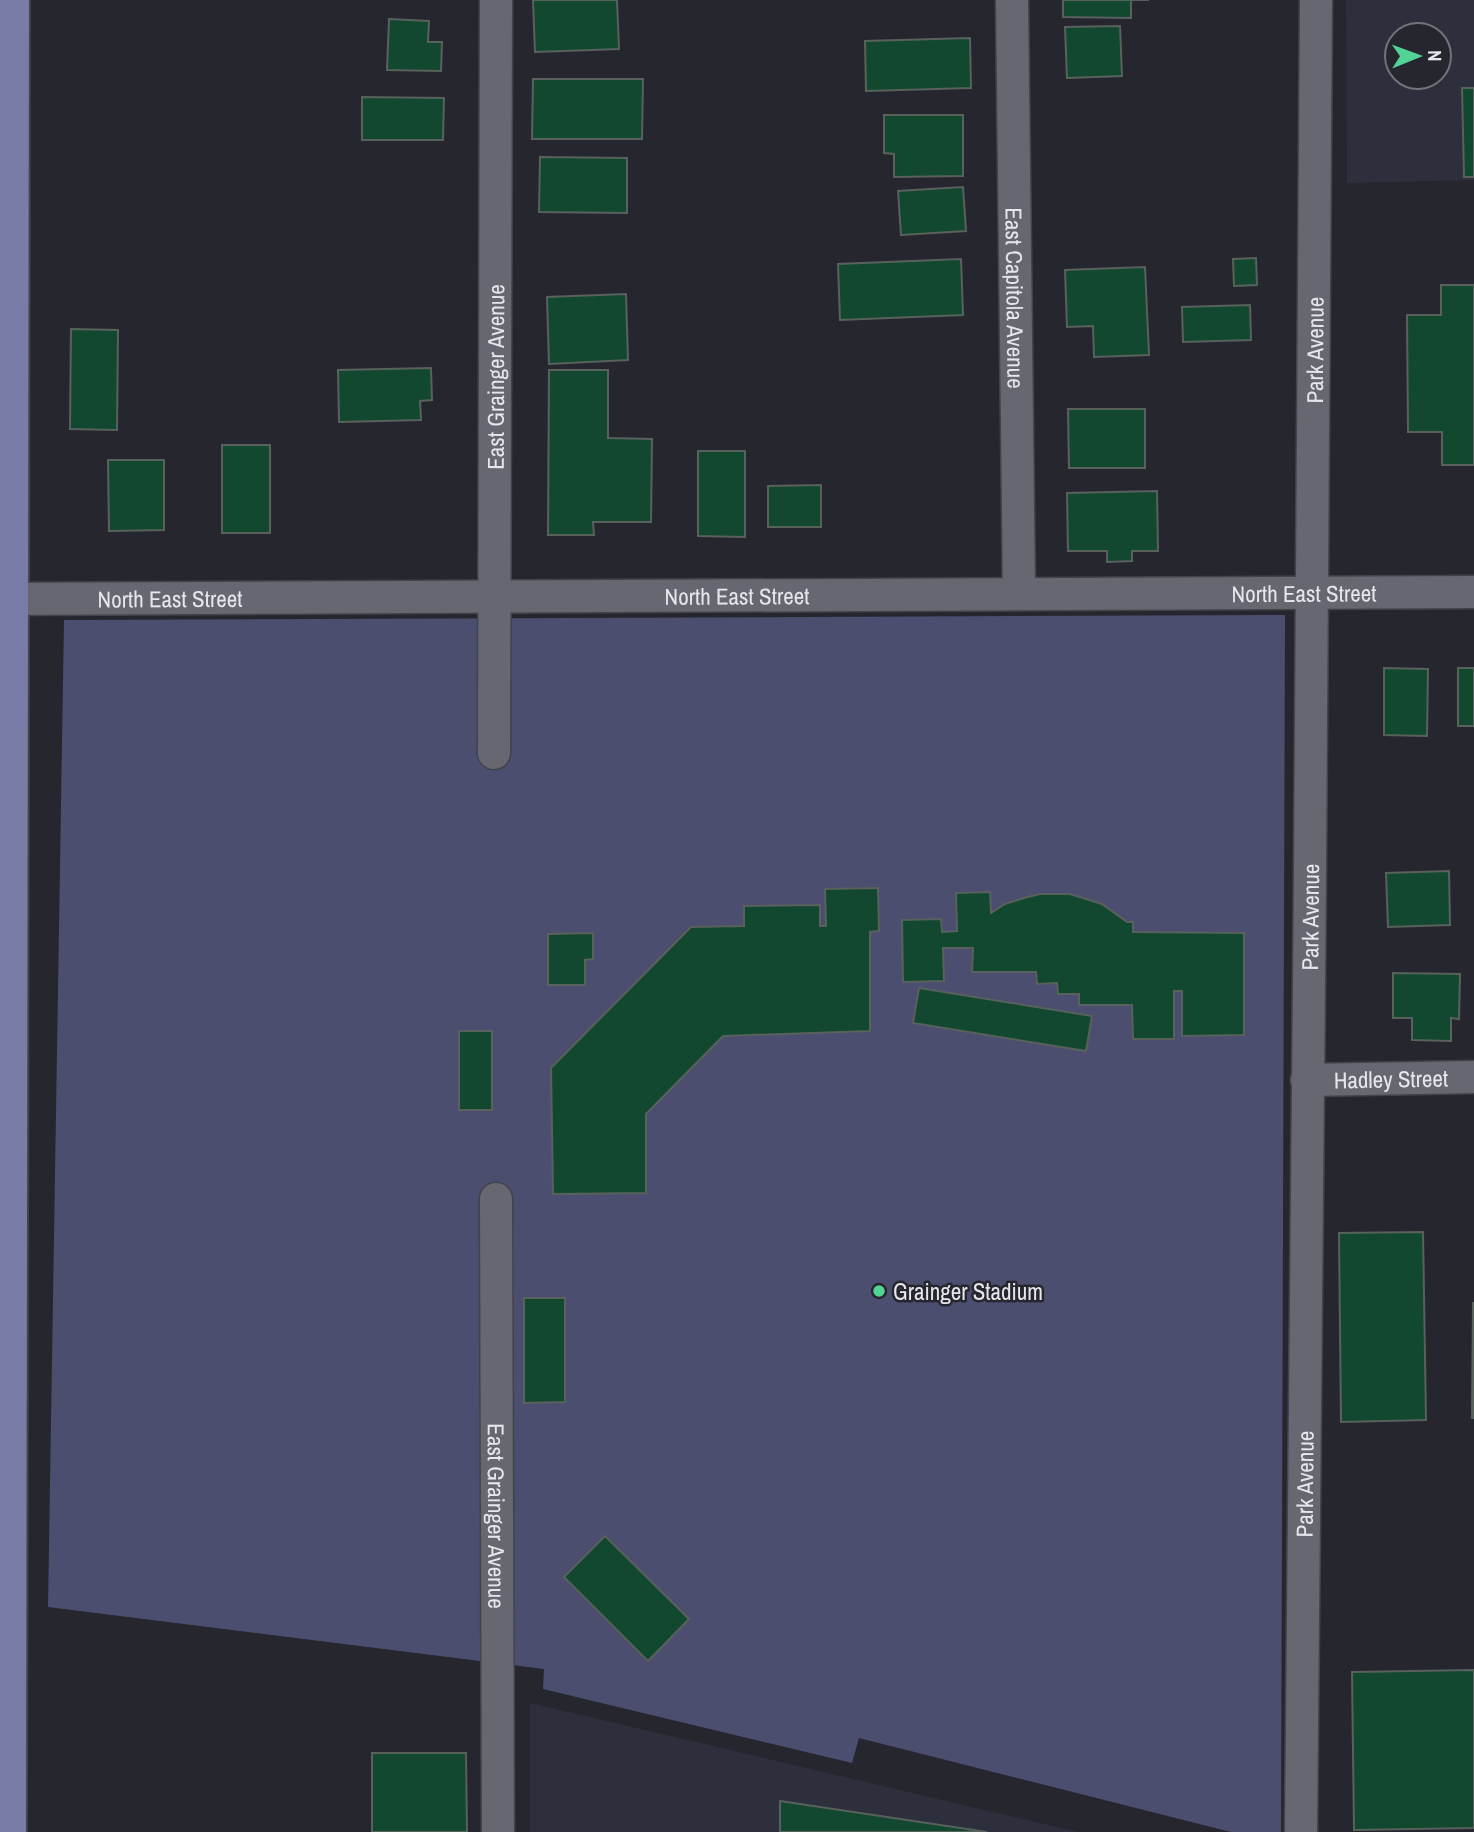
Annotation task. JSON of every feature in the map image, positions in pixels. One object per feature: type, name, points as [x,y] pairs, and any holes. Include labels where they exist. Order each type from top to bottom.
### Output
[{"type":"main road","points":[[7,1832],[5,598],[9,0]]},
{"type":"street","name":"East Grainger Avenue","points":[[494,753],[496,0]]},
{"type":"street","name":"East Capitola Avenue","points":[[1012,0],[1019,593]]},
{"type":"street","name":"Park Avenue","points":[[1301,1832],[1314,593],[1316,0]]},
{"type":"street","name":"North East Street","points":[[5,598],[1474,592]]},
{"type":"street","name":"Hadley Street","points":[[1307,1080],[1474,1077]]},
{"type":"street","name":"East Grainger Avenue","points":[[496,1199],[498,1832]]},
{"type":"shaded area","points":[[1346,0],[1474,0],[1474,180],[1347,183]]},
{"type":"shaded area","points":[[1285,615],[1281,1832],[1231,1832],[859,1738],[852,1763],[543,1689],[544,1669],[48,1607],[64,620]]},
{"type":"shaded area","points":[[530,1703],[1078,1832],[530,1832]]},
{"type":"building","points":[[533,0],[617,0],[619,49],[535,52]]},
{"type":"building","points":[[1063,0],[1131,0],[1131,18],[1063,17]]},
{"type":"building","points":[[389,19],[429,21],[428,42],[442,42],[441,71],[387,70]]},
{"type":"building","points":[[1120,26],[1122,76],[1067,78],[1065,27]]},
{"type":"building","points":[[970,38],[971,88],[866,91],[865,41]]},
{"type":"building","points":[[533,79],[643,79],[642,139],[532,139]]},
{"type":"building","points":[[1462,88],[1474,88],[1474,177],[1464,177]]},
{"type":"building","points":[[362,97],[444,98],[443,140],[362,140]]},
{"type":"building","points":[[884,115],[963,115],[963,176],[894,177],[894,154],[884,153]]},
{"type":"building","points":[[540,157],[627,158],[627,213],[539,212]]},
{"type":"building","points":[[963,187],[966,231],[901,235],[898,191]]},
{"type":"building","points":[[1256,258],[1257,285],[1234,286],[1233,259]]},
{"type":"building","points":[[961,259],[963,315],[840,320],[838,264]]},
{"type":"building","points":[[1145,267],[1149,355],[1094,357],[1093,326],[1067,327],[1065,270]]},
{"type":"building","points":[[1441,285],[1474,285],[1474,465],[1442,465],[1442,432],[1408,432],[1407,315],[1441,315]]},
{"type":"building","points":[[626,294],[628,360],[549,364],[547,297]]},
{"type":"building","points":[[1250,305],[1251,340],[1183,342],[1182,307]]},
{"type":"building","points":[[71,329],[118,330],[117,430],[70,429]]},
{"type":"building","points":[[431,368],[432,400],[420,401],[421,420],[339,422],[338,370]]},
{"type":"building","points":[[549,370],[608,370],[608,438],[652,439],[651,522],[593,522],[594,535],[548,535]]},
{"type":"building","points":[[1068,409],[1145,409],[1145,468],[1069,468]]},
{"type":"building","points":[[222,445],[270,445],[270,533],[222,533]]},
{"type":"building","points":[[698,451],[745,451],[745,537],[698,536]]},
{"type":"building","points":[[108,460],[164,460],[164,530],[109,531]]},
{"type":"building","points":[[821,485],[821,527],[768,527],[768,486]]},
{"type":"building","points":[[1157,491],[1158,551],[1132,551],[1132,561],[1107,562],[1107,551],[1068,551],[1067,493]]},
{"type":"building","points":[[1384,668],[1428,669],[1427,736],[1384,735]]},
{"type":"building","points":[[1458,668],[1474,668],[1474,726],[1458,726]]},
{"type":"building","points":[[1449,871],[1450,925],[1388,927],[1386,873]]},
{"type":"building","points":[[878,888],[879,931],[870,932],[870,1031],[723,1036],[646,1114],[646,1193],[553,1194],[551,1068],[691,927],[744,926],[744,906],[820,905],[820,926],[826,926],[825,889]]},
{"type":"building","points":[[990,892],[991,913],[1005,904],[1040,894],[1070,894],[1102,904],[1127,922],[1133,922],[1133,932],[1244,933],[1244,1035],[1182,1036],[1182,991],[1174,991],[1174,1039],[1133,1039],[1132,1005],[1079,1005],[1079,994],[1058,994],[1057,983],[1037,984],[1036,972],[972,972],[973,948],[943,948],[944,981],[903,982],[902,920],[941,919],[942,932],[957,931],[956,893]]},
{"type":"building","points":[[593,933],[593,959],[585,960],[585,985],[548,985],[548,934]]},
{"type":"building","points":[[1393,973],[1460,974],[1459,1019],[1451,1018],[1451,1041],[1412,1040],[1412,1018],[1393,1018]]},
{"type":"building","points":[[919,988],[1092,1016],[1086,1051],[913,1023]]},
{"type":"building","points":[[459,1031],[492,1031],[492,1110],[459,1110]]},
{"type":"building","points":[[1423,1232],[1426,1420],[1341,1422],[1339,1233]]},
{"type":"building","points":[[524,1298],[565,1298],[565,1402],[524,1403]]},
{"type":"building","points":[[1473,1303],[1474,1418],[1472,1418]]},
{"type":"building","points":[[605,1536],[689,1619],[648,1661],[564,1577]]},
{"type":"building","points":[[1474,1670],[1474,1828],[1354,1830],[1352,1672]]},
{"type":"building","points":[[372,1753],[466,1753],[467,1832],[372,1832]]},
{"type":"building","points":[[780,1801],[987,1832],[780,1832]]},
{"type":"place","name":"Grainger Stadium","points":[[879,1291]]}]
